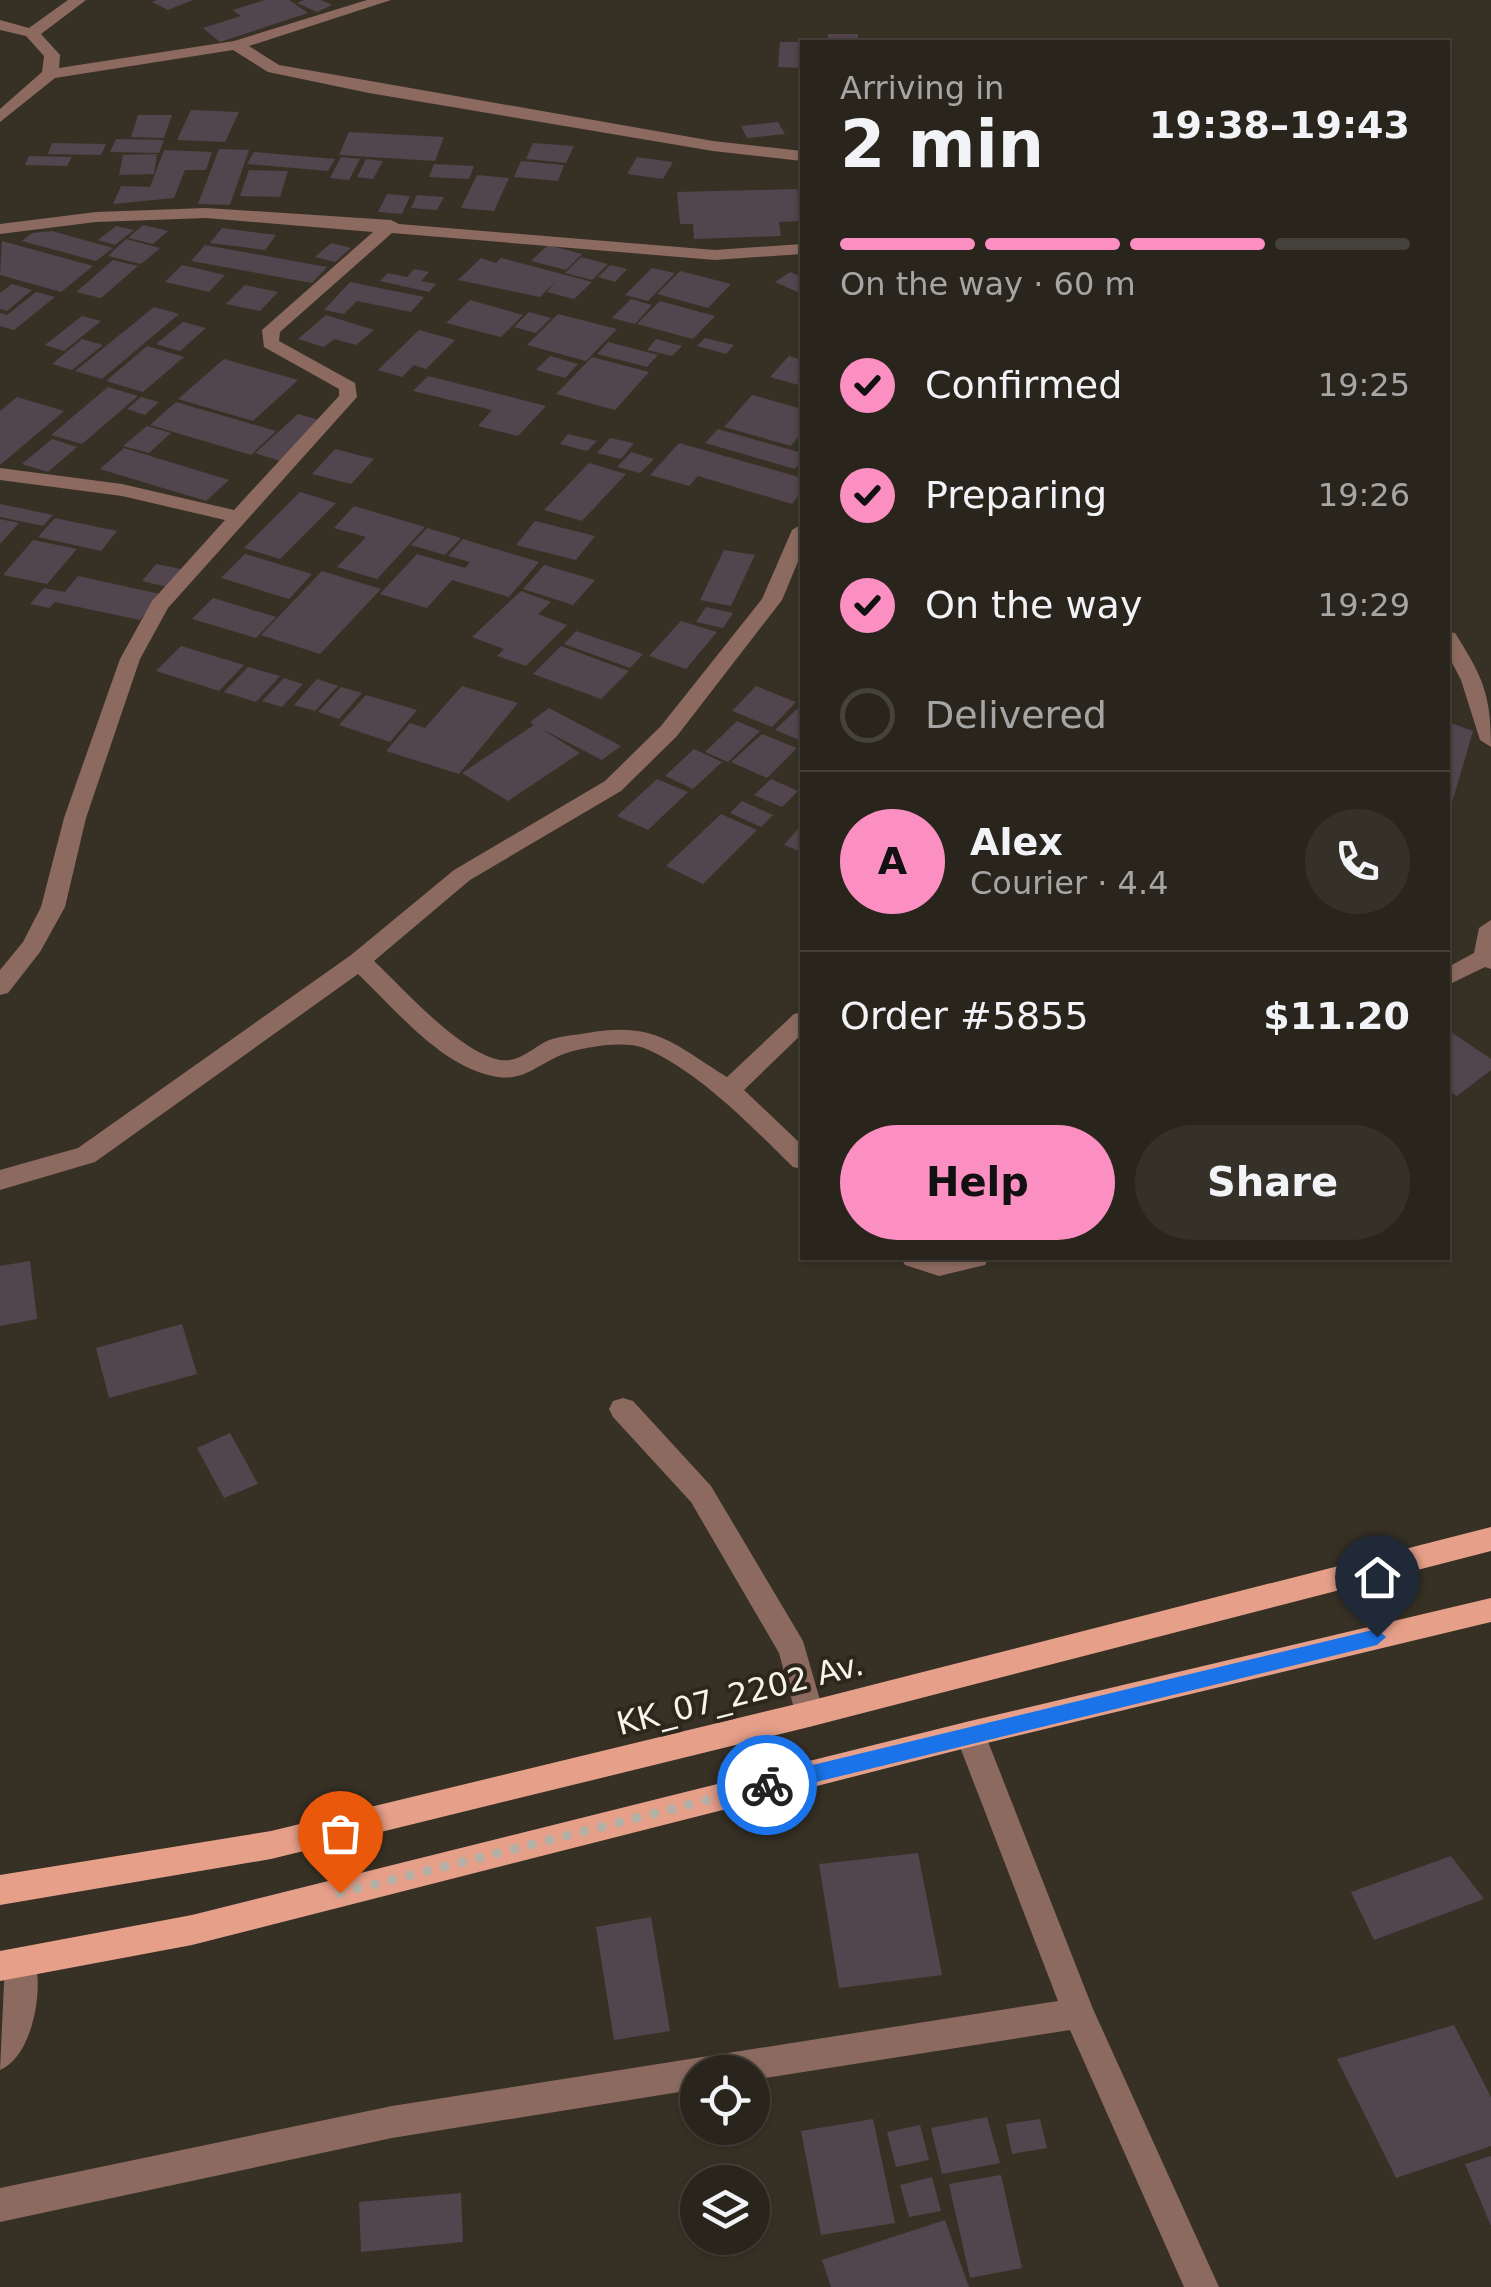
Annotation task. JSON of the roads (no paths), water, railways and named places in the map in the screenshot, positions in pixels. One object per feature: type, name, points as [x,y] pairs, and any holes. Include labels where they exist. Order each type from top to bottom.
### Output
[{"type":"main road","name":"KK_07_2202 Av.","points":[[0,1890],[271,1846],[809,1714],[1491,1539]]},
{"type":"main road","points":[[10,1964],[192,1930],[970,1734],[1491,1610]]},
{"type":"street","points":[[32,33],[78,0]]},
{"type":"street","points":[[0,117],[50,74],[236,45],[383,0]]},
{"type":"street","points":[[0,25],[32,33],[52,56],[50,74]]},
{"type":"street","points":[[236,45],[274,69],[369,88],[800,156]]},
{"type":"street","points":[[0,229],[96,217],[206,213],[391,225],[715,255],[800,249]]},
{"type":"street","points":[[0,987],[32,946],[54,908],[75,818],[130,659],[158,605],[348,397],[348,388],[283,354],[270,343],[271,330],[391,225]]},
{"type":"street","points":[[0,474],[122,490],[237,517]]},
{"type":"street","points":[[0,1180],[86,1155],[360,961],[462,875],[612,786],[655,745],[772,600],[800,535]]},
{"type":"street","points":[[1450,640],[1481,675],[1491,740]]},
{"type":"street","points":[[1450,976],[1488,959],[1491,928]]},
{"type":"street","points":[[360,961],[434,1032],[470,1057],[500,1069],[525,1066],[556,1047],[620,1036],[648,1039],[729,1090],[800,1158]]},
{"type":"street","points":[[729,1090],[800,1022]]},
{"type":"street","points":[[920,1260],[939,1266],[967,1260]]},
{"type":"street","points":[[623,1408],[701,1494],[793,1650],[809,1714]]},
{"type":"street","points":[[970,1734],[1079,2013],[1202,2287]]},
{"type":"street","points":[[0,2054],[18,2024],[10,1964]]},
{"type":"street","points":[[770,2062],[1079,2013]]},
{"type":"street","points":[[0,2204],[392,2122],[680,2076]]}]
